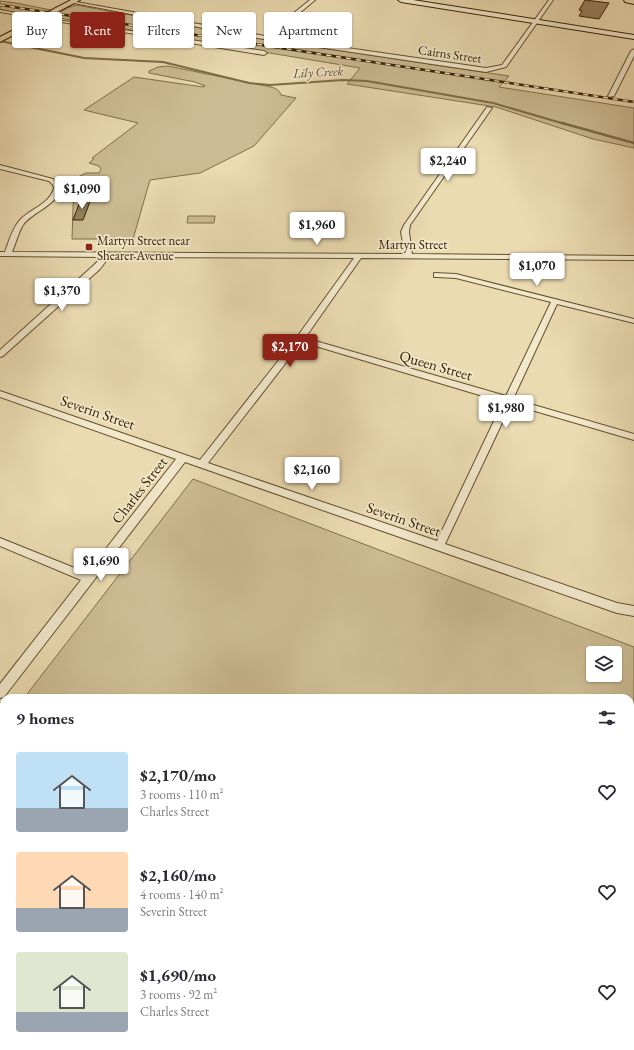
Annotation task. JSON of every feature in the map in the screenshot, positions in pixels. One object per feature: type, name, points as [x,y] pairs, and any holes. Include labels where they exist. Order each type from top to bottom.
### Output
[{"type":"highway","points":[[628,0],[634,1]]},
{"type":"main road","points":[[54,12],[73,1]]},
{"type":"main road","points":[[2,42],[12,36]]},
{"type":"main road","points":[[2,42],[12,39]]},
{"type":"street","points":[[298,12],[313,0]]},
{"type":"street","points":[[401,0],[634,38]]},
{"type":"street","points":[[535,22],[551,0]]},
{"type":"street","name":"Cairns Street","points":[[73,1],[264,36]]},
{"type":"street","points":[[0,11],[12,13]]},
{"type":"street","points":[[62,21],[264,53]]},
{"type":"street","name":"Cairns Street","points":[[338,48],[480,70],[495,69],[504,66],[535,22]]},
{"type":"street","points":[[611,96],[632,61],[634,51]]},
{"type":"street","points":[[409,256],[405,232],[407,225],[490,108]]},
{"type":"street","points":[[0,167],[51,180],[58,188],[55,194],[26,217],[4,254]]},
{"type":"street","name":"Martyn Street","points":[[4,254],[634,258]]},
{"type":"street","points":[[0,354],[97,267],[107,255]]},
{"type":"street","points":[[202,464],[300,339],[358,256]]},
{"type":"street","points":[[437,275],[456,276],[634,321]]},
{"type":"street","points":[[439,547],[556,301]]},
{"type":"street","name":"Queen Street","points":[[300,339],[634,437]]},
{"type":"street","name":"Severin Street","points":[[0,394],[617,608],[634,611]]},
{"type":"street","name":"Charles Street","points":[[0,693],[183,458]]},
{"type":"street","points":[[0,542],[89,579]]},
{"type":"street","name":"Severin Street","points":[[617,608],[634,617]]},
{"type":"shaded area","points":[[0,1],[51,10],[47,12],[13,12],[0,10]]},
{"type":"shaded area","points":[[76,5],[114,12],[70,12],[70,20],[62,18],[62,12],[61,12]]},
{"type":"shaded area","points":[[125,14],[133,15],[133,30],[125,29]]},
{"type":"shaded area","points":[[194,27],[202,28],[202,42],[194,40]]},
{"type":"shaded area","points":[[256,38],[264,39],[264,48],[323,48],[509,76],[499,87],[634,108],[634,148],[593,139],[496,107],[347,84],[360,68],[240,48],[256,48]]},
{"type":"shaded area","points":[[168,66],[270,87],[277,89],[281,95],[296,98],[254,146],[200,173],[150,180],[133,239],[72,239],[74,179],[86,173],[99,173],[101,169],[99,166],[89,163],[94,159],[92,158],[138,123],[84,110],[134,77],[203,87],[205,86],[195,82],[149,73],[149,71],[158,67]]},
{"type":"shaded area","points":[[188,216],[215,216],[214,223],[187,223]]},
{"type":"shaded area","points":[[193,479],[634,647],[634,694],[27,694]]},
{"type":"building","points":[[585,0],[609,3],[599,19],[579,16],[582,11],[579,10]]},
{"type":"building","points":[[81,199],[91,199],[83,220],[73,220]]},
{"type":"waterway","name":"Lily Creek","points":[[0,41],[84,58],[163,62],[249,83],[270,85],[343,80],[367,81],[493,103],[565,124]]},
{"type":"waterway","name":"Lily Creek","points":[[562,123],[634,143]]},
{"type":"railway","points":[[0,5],[634,102]]},
{"type":"place","name":"Martyn Street near Shearer Avenue","points":[[89,247]]}]
